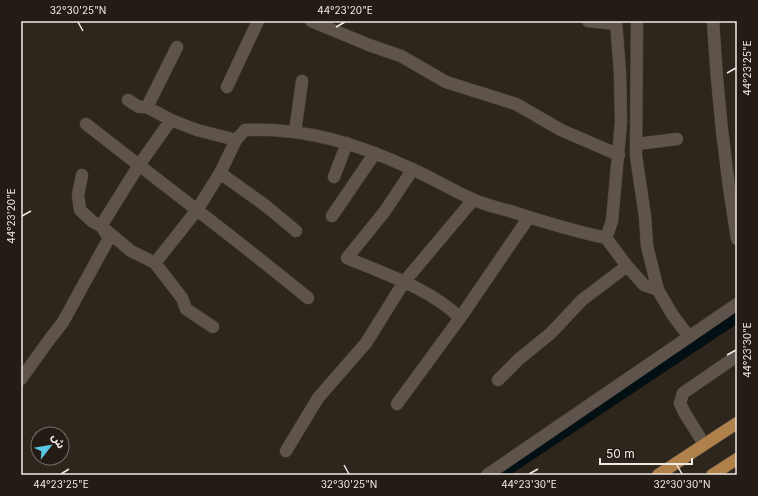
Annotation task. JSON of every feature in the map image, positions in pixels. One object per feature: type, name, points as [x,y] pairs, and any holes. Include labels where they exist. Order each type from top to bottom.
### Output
[{"type":"main road","points":[[658,475],[737,423]]},
{"type":"main road","points":[[712,475],[737,459]]},
{"type":"street","points":[[227,87],[258,21]]},
{"type":"street","points":[[588,21],[616,22],[621,122],[612,221],[606,238]]},
{"type":"street","points":[[637,21],[636,156],[645,216],[647,246],[658,290],[672,314],[689,337]]},
{"type":"street","points":[[713,21],[717,86],[733,191],[737,239]]},
{"type":"street","points":[[319,22],[369,45],[401,56],[446,82],[516,104],[561,130],[619,155]]},
{"type":"street","points":[[146,107],[177,47]]},
{"type":"street","points":[[296,132],[302,81]]},
{"type":"street","points":[[128,100],[139,107],[146,107],[171,120],[196,130],[236,140]]},
{"type":"street","points":[[101,226],[139,165],[171,120]]},
{"type":"street","points":[[86,124],[251,251],[308,298]]},
{"type":"street","points":[[155,263],[196,210],[220,173],[236,140],[245,130],[269,129],[296,132],[347,143],[375,153],[413,170],[474,200],[572,231],[606,238],[627,266],[644,285],[658,290]]},
{"type":"street","points":[[637,144],[677,139]]},
{"type":"street","points":[[334,177],[347,143]]},
{"type":"street","points":[[332,216],[375,153]]},
{"type":"street","points":[[413,170],[385,211],[347,258],[404,282],[448,307],[460,318]]},
{"type":"street","points":[[220,173],[266,206],[296,231]]},
{"type":"street","points":[[82,175],[78,195],[80,210],[93,222],[101,226],[131,251],[155,263],[182,298],[186,309],[213,326]]},
{"type":"street","points":[[286,451],[318,398],[366,344],[404,282],[474,200]]},
{"type":"street","points":[[397,404],[460,318],[529,218]]},
{"type":"street","points":[[21,379],[64,322],[99,258],[109,238],[101,226]]},
{"type":"street","points":[[498,380],[518,359],[551,333],[582,300],[627,266]]},
{"type":"street","points":[[487,475],[737,304]]},
{"type":"street","points":[[704,444],[680,403],[683,393],[737,356]]},
{"type":"waterway","points":[[498,475],[737,316]]}]
